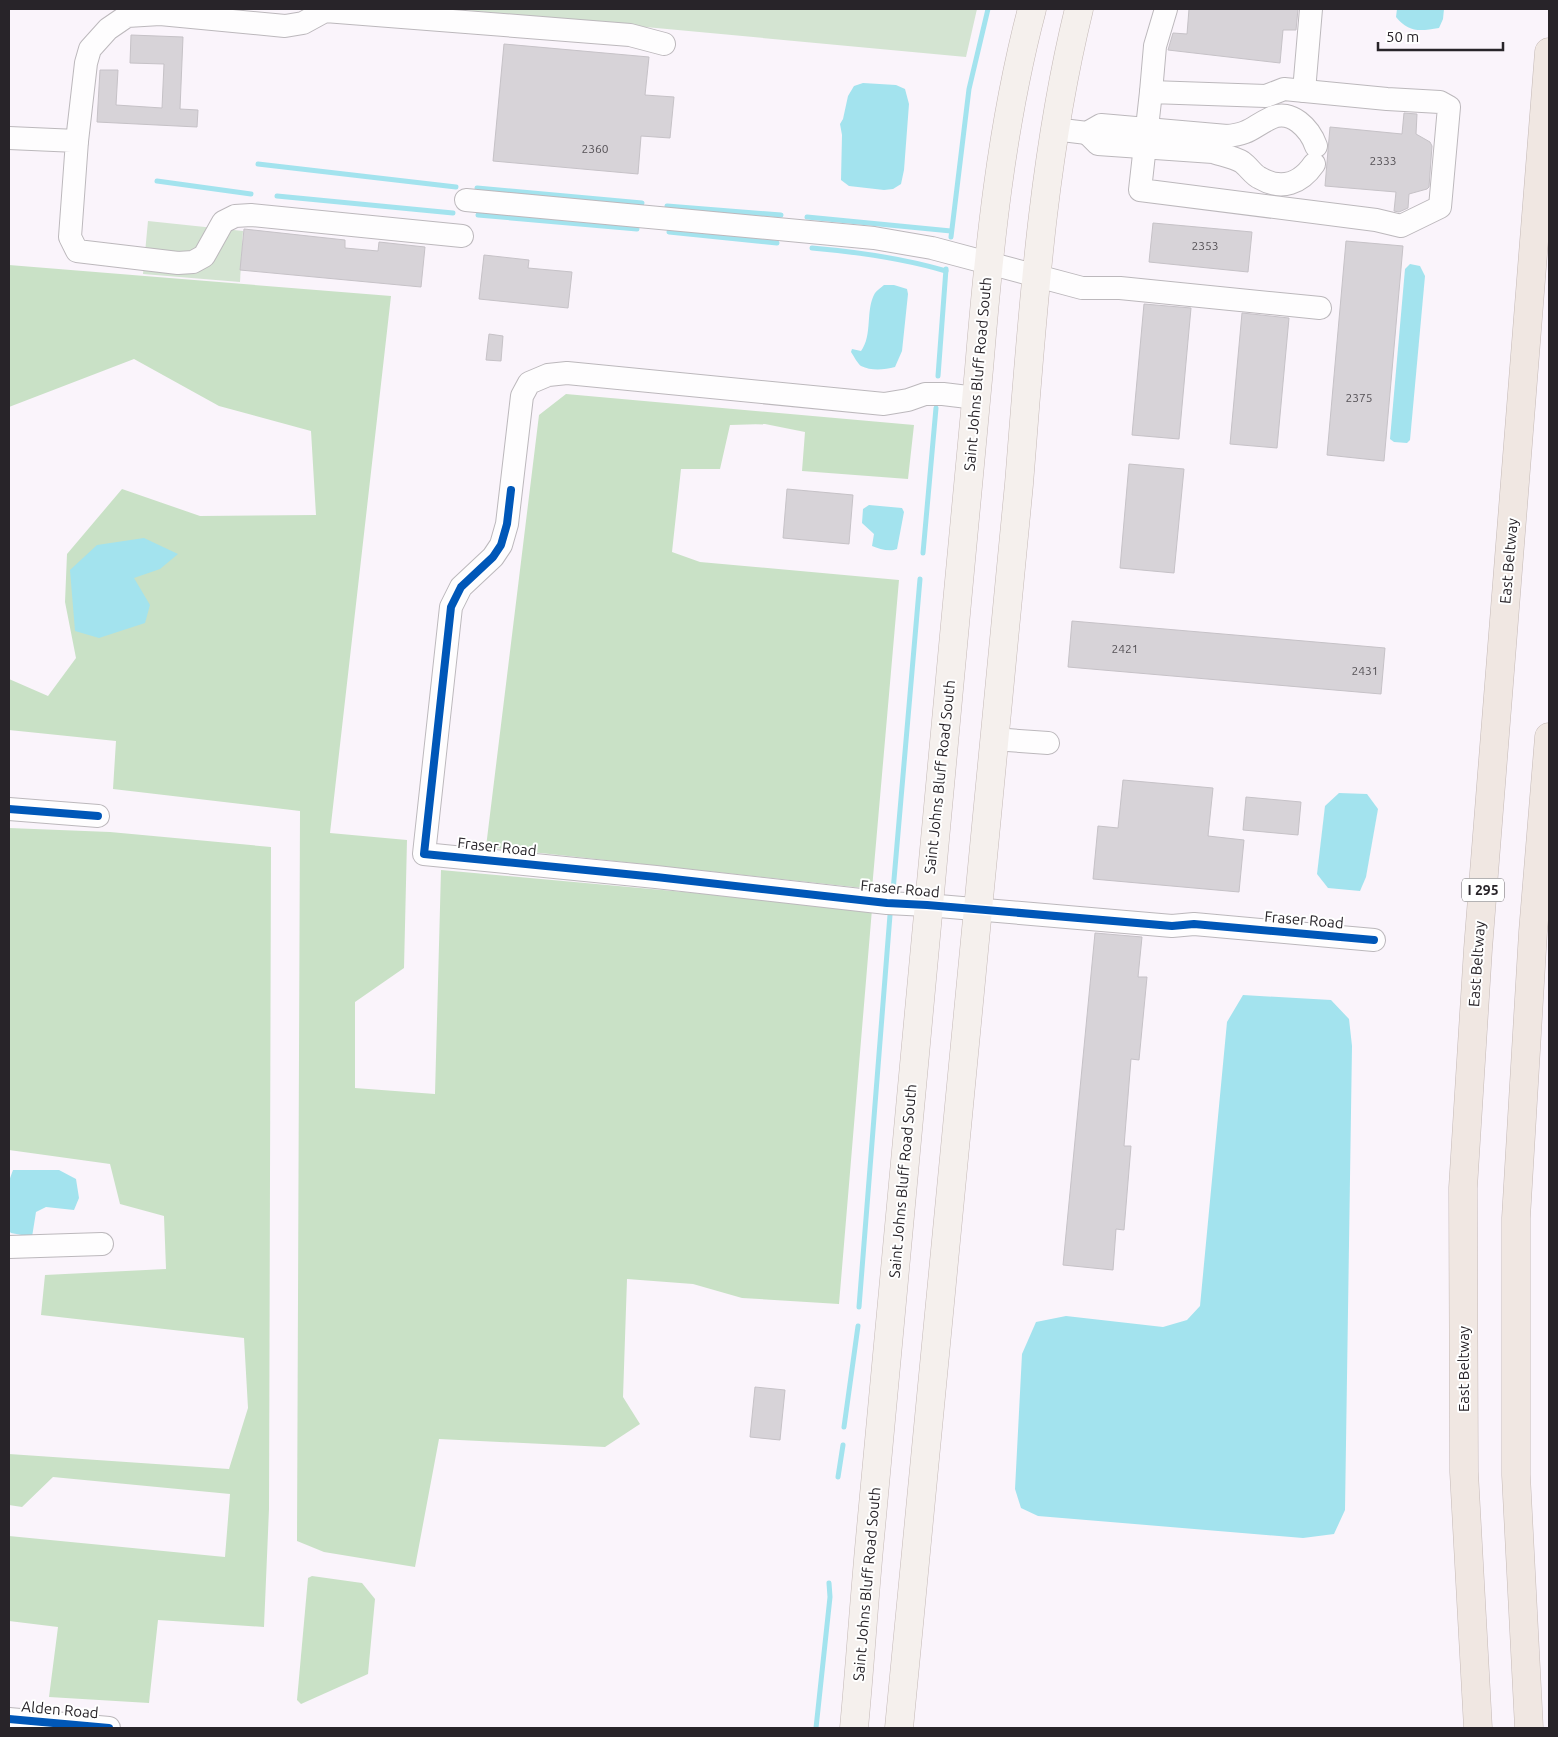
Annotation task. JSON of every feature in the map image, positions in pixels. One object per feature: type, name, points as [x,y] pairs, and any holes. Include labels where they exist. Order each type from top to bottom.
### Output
[{"type":"highway","name":"East Beltway","points":[[1478,1728],[1464,1472],[1463,1188],[1478,949],[1549,52]]},
{"type":"highway","points":[[1529,1728],[1516,1475],[1516,1218],[1533,932],[1549,737]]},
{"type":"main road","name":"Saint Johns Bluff Road South","points":[[854,1728],[868,1551],[890,1335],[927,905],[988,262],[994,210],[1019,60],[1032,9]]},
{"type":"main road","points":[[899,1728],[1019,484],[1036,277],[1054,129],[1079,9]]},
{"type":"street","points":[[1146,138],[1200,135],[1234,136],[1252,131],[1269,106],[1284,89],[1440,102],[1449,108],[1440,207],[1400,226],[1376,220],[1140,190],[1155,46],[1166,9]]},
{"type":"street","points":[[1304,91],[1311,9]]},
{"type":"street","points":[[462,236],[251,215],[235,216],[223,222],[204,256],[193,262],[178,263],[77,251],[70,237],[77,141],[86,63],[90,49],[108,29],[127,16],[160,14],[285,26],[303,23],[325,11],[630,35],[664,44]]},
{"type":"street","points":[[1054,129],[1088,133],[1101,125],[1146,138],[1212,152],[1228,156],[1243,163],[1259,178],[1275,184],[1289,184],[1307,174],[1315,155],[1312,136],[1306,127],[1296,120],[1269,106],[1151,92]]},
{"type":"street","points":[[12,132],[77,141]]},
{"type":"street","points":[[1254,205],[1259,178]]},
{"type":"street","points":[[466,200],[874,238],[932,248],[1082,288],[1120,288],[1320,308]]},
{"type":"street","name":"Fraser Road","points":[[976,398],[925,394],[908,400],[884,404],[567,373],[548,375],[530,383],[522,396],[507,524],[501,545],[493,557],[461,587],[451,607],[424,854],[656,877],[887,903],[1172,926],[1194,924],[1374,940]]},
{"type":"street","points":[[993,739],[1048,743]]},
{"type":"street","points":[[9,809],[98,816]]},
{"type":"street","points":[[9,1247],[102,1244]]},
{"type":"street","name":"Alden Road","points":[[9,1719],[109,1728]]},
{"type":"green space","points":[[453,9],[977,9],[966,57]]},
{"type":"green space","points":[[148,221],[243,231],[240,282],[143,274]]},
{"type":"green space","points":[[9,265],[391,296],[330,833],[407,840],[404,968],[355,1002],[355,1088],[435,1094],[441,870],[872,909],[839,1304],[742,1298],[693,1284],[627,1279],[623,1397],[640,1424],[605,1447],[439,1439],[415,1567],[324,1552],[297,1541],[300,811],[113,789],[116,741],[9,730],[9,679],[48,696],[76,658],[65,602],[67,554],[122,489],[200,516],[316,515],[311,431],[219,406],[134,359],[9,407]]},
{"type":"green space","points":[[566,394],[914,425],[908,479],[802,471],[805,432],[765,424],[730,425],[720,469],[681,469],[672,552],[700,562],[899,580],[872,889],[486,847],[539,415]]},
{"type":"green space","points":[[9,828],[110,832],[271,847],[269,1509],[264,1627],[158,1620],[149,1703],[49,1697],[58,1627],[9,1621],[9,1536],[225,1557],[230,1494],[53,1477],[22,1507],[9,1505],[9,1454],[229,1469],[248,1408],[244,1338],[41,1315],[45,1275],[166,1269],[164,1216],[120,1204],[110,1164],[9,1150]]},
{"type":"green space","points":[[312,1576],[362,1583],[375,1599],[368,1674],[301,1704],[297,1700],[308,1578]]},
{"type":"water","points":[[1397,9],[1444,9],[1443,19],[1439,28],[1415,30],[1406,26],[1396,17]]},
{"type":"water","points":[[863,83],[896,85],[905,89],[909,104],[904,170],[901,184],[893,189],[884,190],[849,186],[841,180],[842,135],[840,124],[843,119],[848,96],[854,86]]},
{"type":"water","points":[[1410,264],[1420,266],[1425,276],[1410,440],[1407,443],[1394,442],[1390,439],[1405,269]]},
{"type":"water","points":[[884,285],[894,285],[907,289],[902,351],[895,367],[869,369],[861,366],[851,352],[852,349],[861,351],[865,345],[872,300],[876,292]]},
{"type":"water","points":[[869,505],[902,508],[904,512],[897,549],[888,550],[872,546],[874,534],[862,523],[863,509]]},
{"type":"water","points":[[144,538],[178,554],[160,569],[134,578],[150,605],[145,623],[99,638],[75,631],[70,570],[97,545]]},
{"type":"water","points":[[1339,793],[1367,794],[1378,809],[1366,877],[1360,891],[1328,888],[1317,874],[1325,806]]},
{"type":"water","points":[[1243,995],[1331,1000],[1349,1019],[1352,1046],[1345,1510],[1334,1534],[1303,1538],[1038,1516],[1021,1508],[1015,1489],[1022,1354],[1036,1322],[1066,1316],[1163,1327],[1187,1320],[1200,1306],[1227,1022]]},
{"type":"water","points":[[13,1170],[59,1170],[76,1179],[79,1198],[74,1210],[46,1207],[36,1212],[32,1237],[11,1233],[9,1231],[9,1181]]},
{"type":"building","points":[[1189,9],[1298,9],[1296,30],[1283,30],[1280,63],[1168,50],[1173,33],[1187,34]]},
{"type":"building","points":[[131,35],[183,37],[180,109],[198,110],[197,127],[97,122],[100,70],[118,70],[116,105],[162,108],[164,64],[130,63]]},
{"type":"building","points":[[504,44],[649,57],[645,95],[674,97],[670,138],[641,136],[638,174],[493,161]]},
{"type":"building","points":[[1404,113],[1417,114],[1416,134],[1430,142],[1432,146],[1429,187],[1409,194],[1408,208],[1399,212],[1394,211],[1396,192],[1325,186],[1330,127],[1402,134]]},
{"type":"building","points":[[1153,223],[1252,232],[1248,272],[1149,262]]},
{"type":"building","points":[[244,229],[345,240],[345,248],[378,251],[379,242],[425,247],[421,287],[240,270]]},
{"type":"building","points":[[1346,241],[1403,246],[1384,461],[1327,455]]},
{"type":"building","points":[[484,255],[529,260],[528,268],[572,272],[568,308],[479,299]]},
{"type":"building","points":[[1144,304],[1191,308],[1179,439],[1132,435]]},
{"type":"building","points":[[1242,313],[1289,318],[1277,448],[1230,444]]},
{"type":"building","points":[[489,334],[503,336],[501,361],[486,360]]},
{"type":"building","points":[[1129,464],[1184,469],[1174,573],[1120,568]]},
{"type":"building","points":[[787,489],[853,495],[849,544],[783,538]]},
{"type":"building","points":[[1072,621],[1385,648],[1381,694],[1068,667]]},
{"type":"building","points":[[1123,780],[1213,788],[1208,836],[1244,840],[1239,892],[1093,879],[1098,826],[1118,828]]},
{"type":"building","points":[[1246,797],[1301,802],[1298,835],[1243,830]]},
{"type":"building","points":[[1095,933],[1142,937],[1138,977],[1147,977],[1139,1060],[1131,1059],[1124,1146],[1131,1146],[1124,1230],[1116,1229],[1113,1270],[1063,1265]]},
{"type":"building","points":[[755,1387],[785,1390],[780,1440],[750,1437]]},
{"type":"waterway","points":[[951,237],[969,89],[988,9]]},
{"type":"waterway","points":[[258,164],[456,187]]},
{"type":"waterway","points":[[157,181],[251,194]]},
{"type":"waterway","points":[[477,188],[642,203]]},
{"type":"waterway","points":[[277,196],[453,213]]},
{"type":"waterway","points":[[667,206],[781,215]]},
{"type":"waterway","points":[[478,215],[637,229]]},
{"type":"waterway","points":[[807,217],[951,231]]},
{"type":"waterway","points":[[669,232],[777,243]]},
{"type":"waterway","points":[[812,248],[880,256],[946,271]]},
{"type":"waterway","points":[[938,376],[946,269]]},
{"type":"waterway","points":[[923,553],[936,408]]},
{"type":"waterway","points":[[893,891],[920,579]]},
{"type":"waterway","points":[[859,1307],[890,915]]},
{"type":"waterway","points":[[844,1427],[858,1326]]},
{"type":"waterway","points":[[838,1477],[843,1445]]},
{"type":"waterway","points":[[816,1728],[830,1597],[829,1583]]},
{"type":"cycle path","points":[[511,490],[507,524],[501,545],[493,557],[461,587],[451,607],[424,854],[656,877],[887,903],[1172,926],[1194,924],[1374,940]]},
{"type":"cycle path","points":[[9,809],[98,816]]},
{"type":"cycle path","points":[[9,1719],[109,1728]]}]
